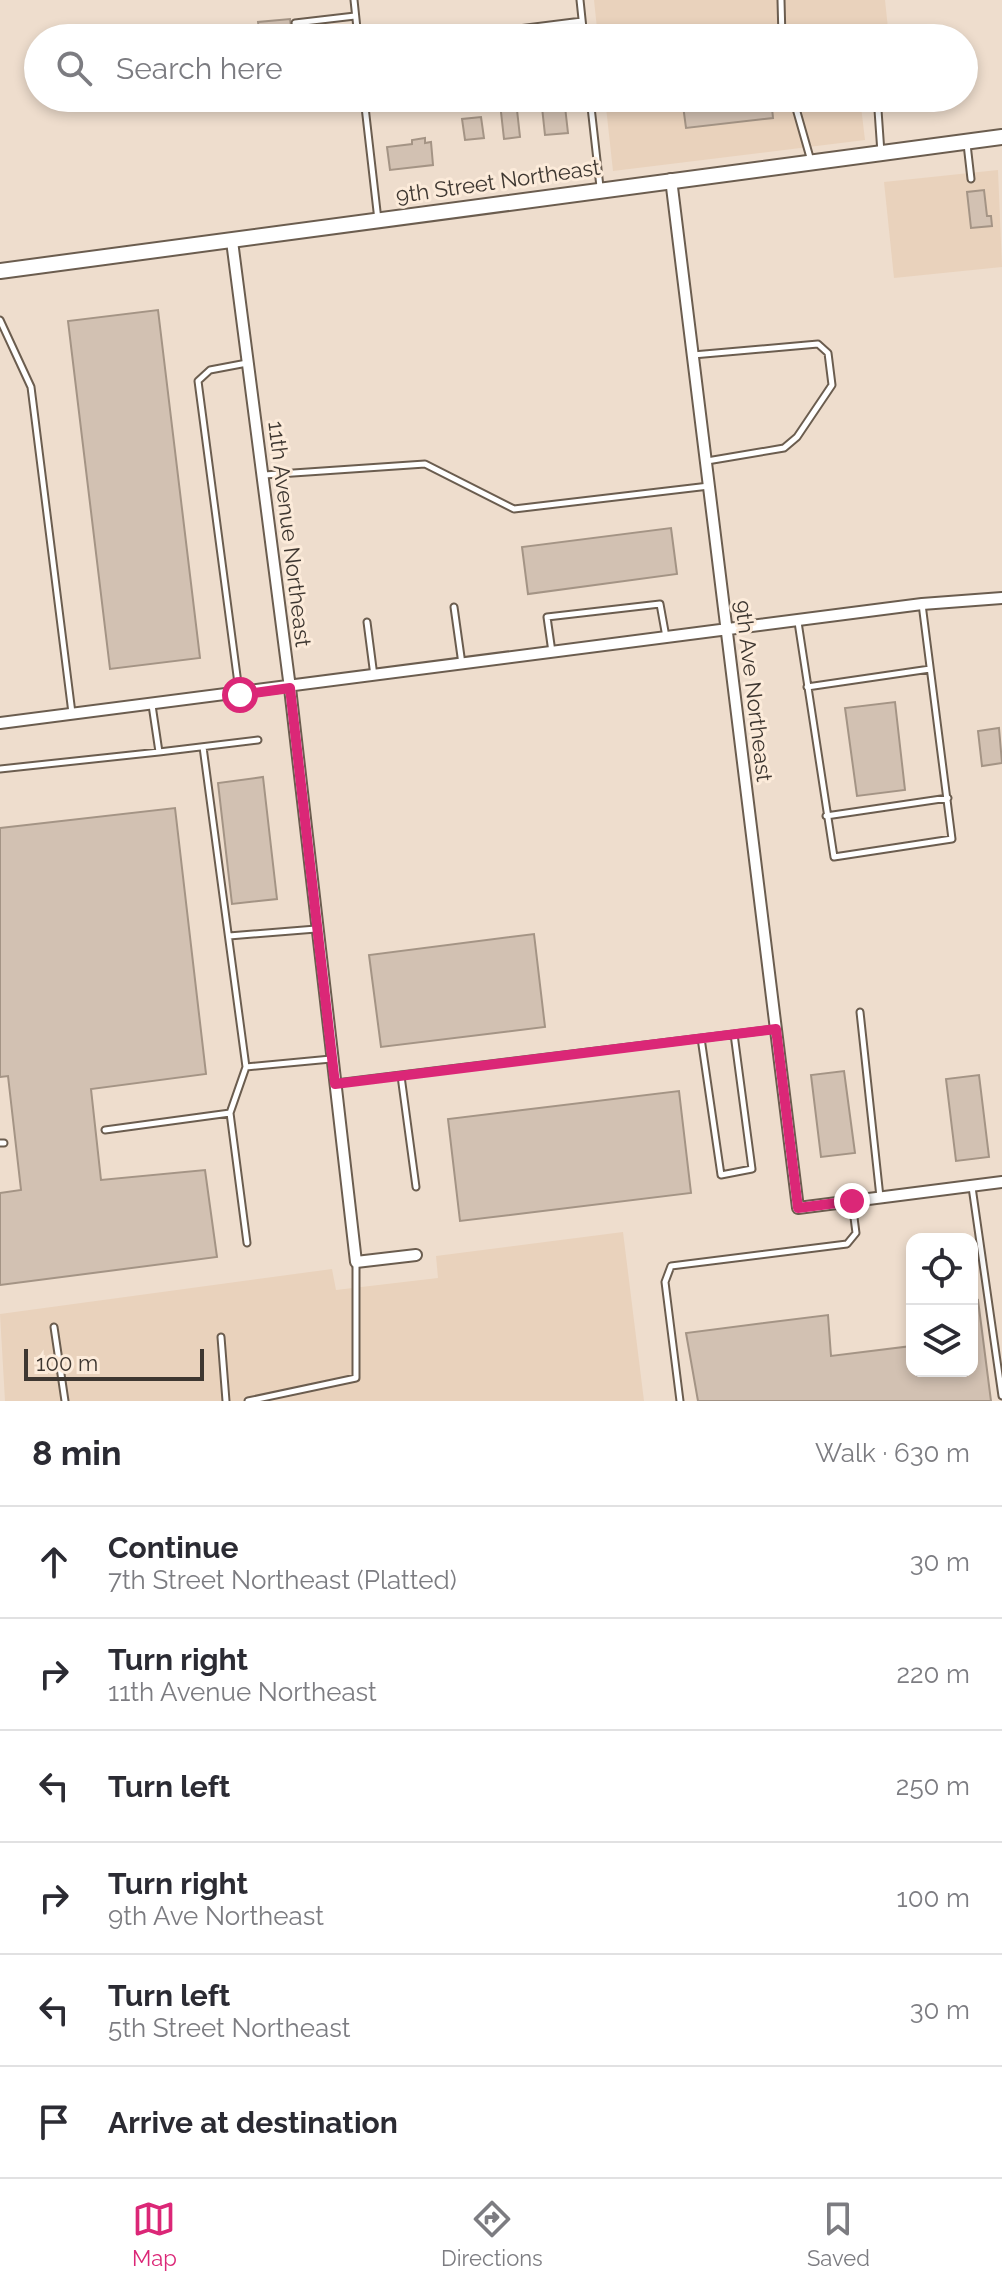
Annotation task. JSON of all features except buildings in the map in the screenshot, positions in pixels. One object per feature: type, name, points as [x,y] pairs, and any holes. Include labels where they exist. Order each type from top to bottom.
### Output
[{"type":"street","name":"9th Street Northeast","points":[[0,271],[600,188],[1002,137]]},
{"type":"street","name":"9th Ave Northeast","points":[[671,179],[798,1208],[852,1201]]},
{"type":"street","name":"11th Avenue Northeast","points":[[232,241],[290,688],[356,1262]]},
{"type":"street","points":[[0,723],[240,695],[922,604],[1002,598]]},
{"type":"street","points":[[852,1201],[1002,1182]]},
{"type":"street","points":[[356,1262],[416,1255]]},
{"type":"lane","points":[[354,0],[356,24]]},
{"type":"lane","points":[[580,0],[582,24]]},
{"type":"lane","points":[[781,0],[782,24]]},
{"type":"lane","points":[[295,23],[355,16]]},
{"type":"lane","points":[[558,24],[582,21]]},
{"type":"lane","points":[[366,112],[378,220]]},
{"type":"lane","points":[[592,112],[600,188]]},
{"type":"lane","points":[[797,112],[811,162]]},
{"type":"lane","points":[[878,112],[881,153]]},
{"type":"lane","points":[[967,142],[971,179]]},
{"type":"lane","points":[[0,320],[31,387],[72,714]]},
{"type":"lane","points":[[693,355],[818,344],[828,353],[832,385],[797,437],[784,448],[706,461]]},
{"type":"lane","points":[[240,695],[198,381],[210,370],[248,363]]},
{"type":"lane","points":[[263,475],[425,464],[514,509],[709,486]]},
{"type":"lane","points":[[552,654],[547,617],[660,604],[667,638]]},
{"type":"lane","points":[[798,622],[834,857],[952,839],[922,604]]},
{"type":"lane","points":[[454,607],[463,665]]},
{"type":"lane","points":[[367,622],[374,677]]},
{"type":"lane","points":[[807,687],[930,669]]},
{"type":"lane","points":[[152,704],[159,752]]},
{"type":"lane","points":[[0,769],[258,740]]},
{"type":"lane","points":[[203,747],[246,1067],[230,1113],[247,1243]]},
{"type":"lane","points":[[826,816],[948,798]]},
{"type":"lane","points":[[229,936],[317,929]]},
{"type":"lane","points":[[860,1012],[880,1198]]},
{"type":"lane","points":[[335,1084],[776,1029]]},
{"type":"lane","points":[[701,1038],[721,1175],[752,1169],[734,1034]]},
{"type":"lane","points":[[246,1067],[332,1059]]},
{"type":"lane","points":[[401,1076],[416,1187]]},
{"type":"lane","points":[[105,1130],[230,1113]]},
{"type":"lane","points":[[972,1185],[1002,1396]]},
{"type":"lane","points":[[680,1401],[665,1282],[671,1266],[847,1244],[856,1233],[852,1201]]},
{"type":"lane","points":[[248,1401],[356,1378],[356,1262]]},
{"type":"lane","points":[[54,1327],[65,1401]]},
{"type":"lane","points":[[221,1337],[226,1401]]},
{"type":"shaded area","points":[[594,0],[885,0],[888,24],[597,24]]},
{"type":"shaded area","points":[[607,112],[862,112],[865,140],[613,171]]},
{"type":"shaded area","points":[[998,170],[1002,267],[894,278],[884,182]]},
{"type":"shaded area","points":[[623,1232],[644,1401],[5,1401],[0,1314],[332,1269],[336,1290],[438,1278],[436,1256]]},
{"type":"route","points":[[240,695],[290,688],[335,1084],[776,1029],[798,1208],[852,1201]]}]
